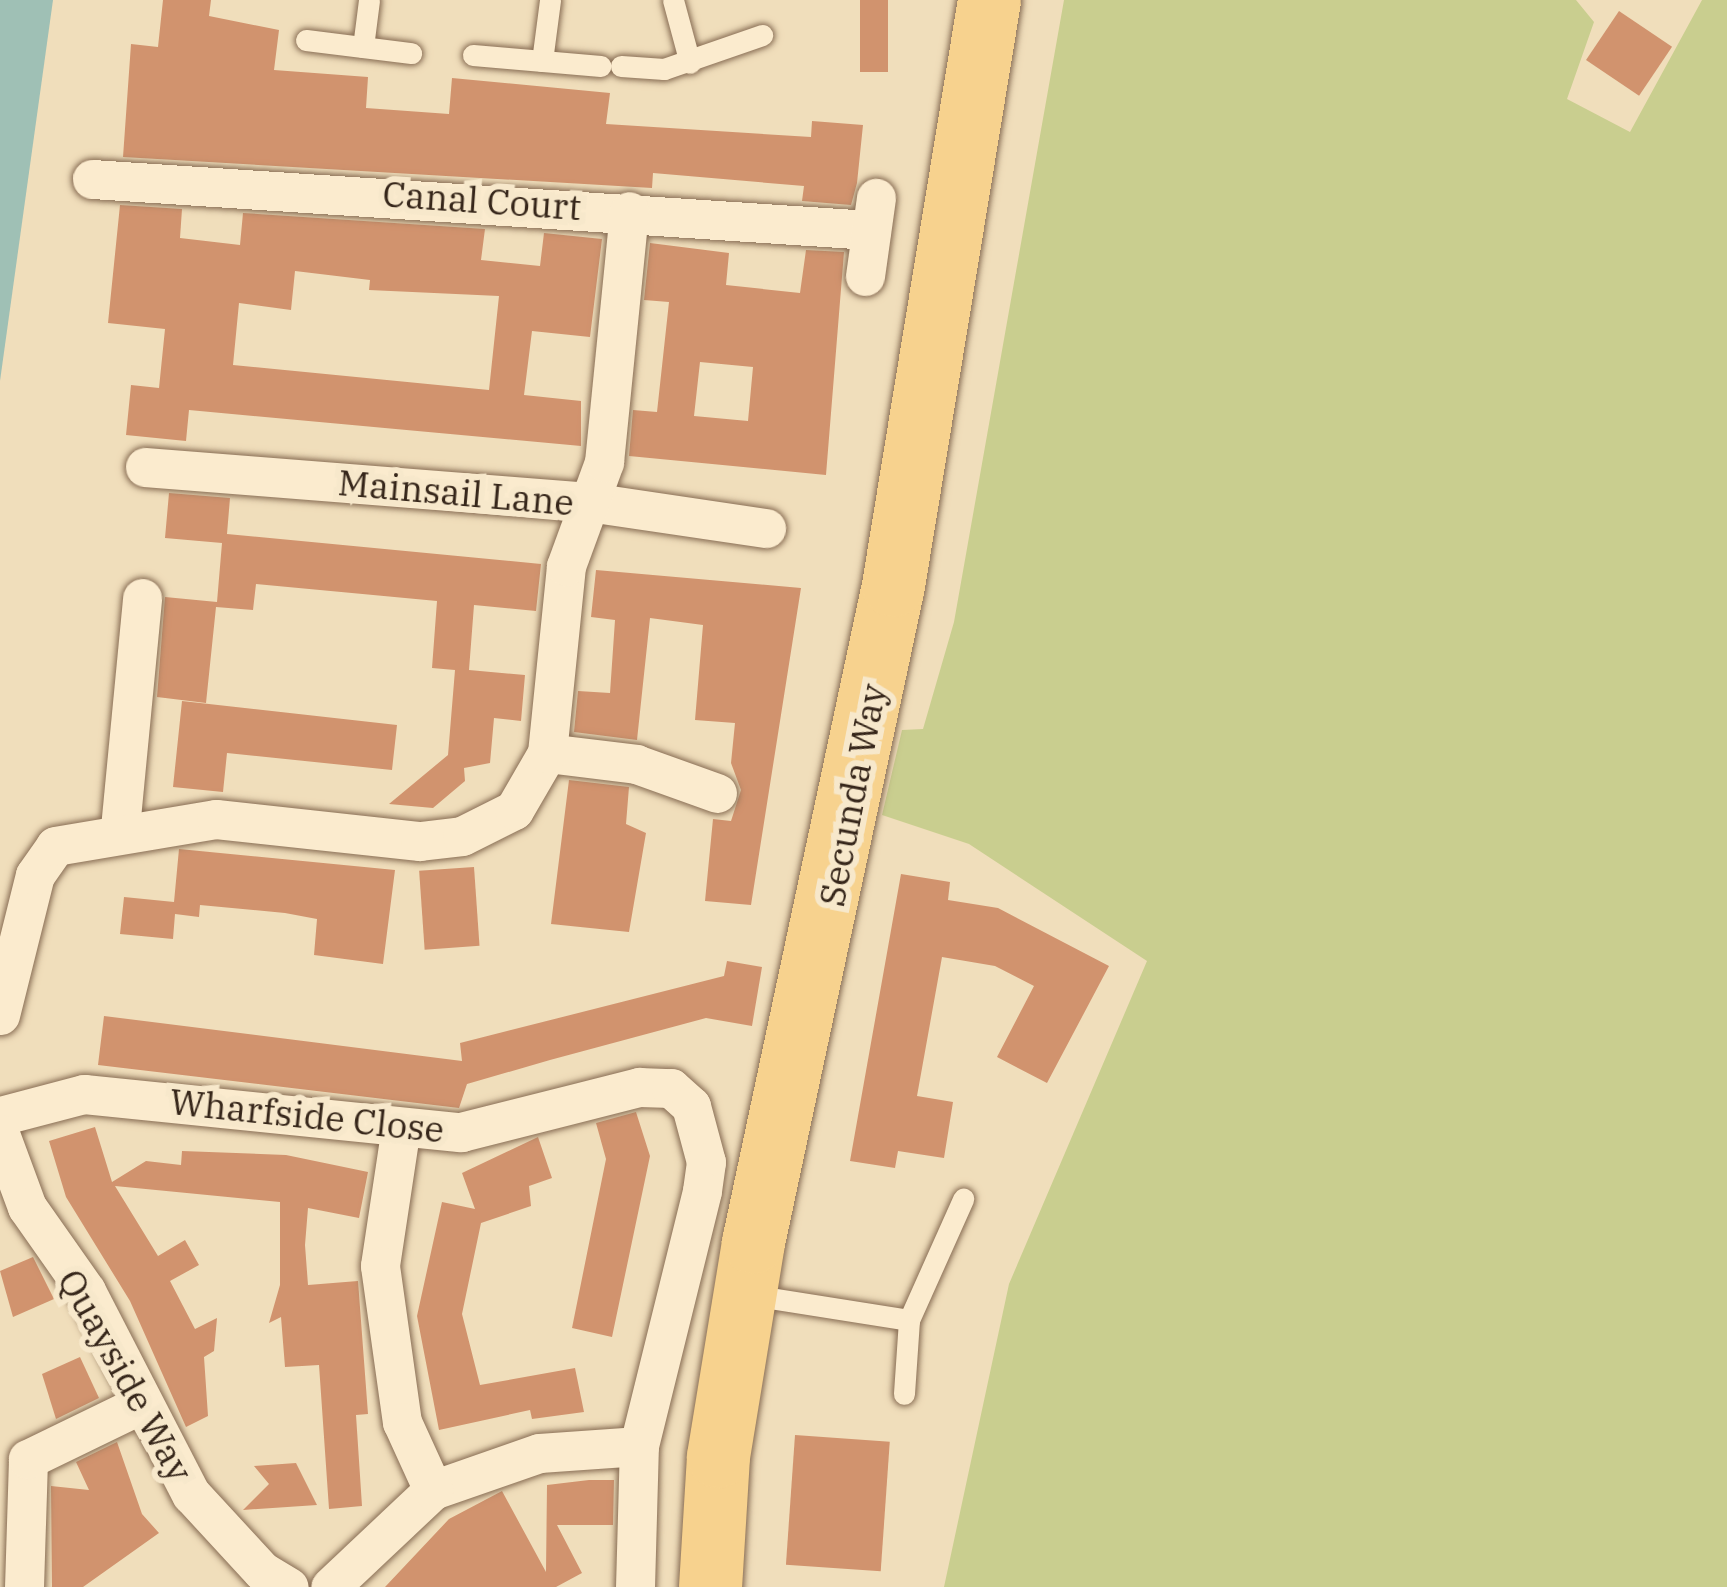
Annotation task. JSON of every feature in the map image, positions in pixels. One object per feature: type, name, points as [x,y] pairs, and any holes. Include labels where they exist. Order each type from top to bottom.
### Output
[{"type":"main road","name":"Secunda Way","points":[[710,1587],[718,1456],[745,1294],[893,585],[989,0]]},
{"type":"street","name":"Canal Court","points":[[92,179],[629,211],[874,214],[865,276]]},
{"type":"street","points":[[0,1015],[35,875],[55,847],[120,829],[216,818],[363,838],[462,836],[514,810],[547,753],[566,566],[604,462],[629,211]]},
{"type":"street","name":"Mainsail Lane","points":[[145,467],[589,502],[766,528]]},
{"type":"street","points":[[120,829],[142,598]]},
{"type":"street","points":[[547,753],[676,773],[717,794]]},
{"type":"street","name":"Wharfside Close","points":[[0,1116],[104,1095],[400,1133],[461,1132],[639,1087],[671,1088],[691,1106],[706,1162],[703,1191],[639,1446],[635,1587]]},
{"type":"street","points":[[400,1133],[380,1266],[402,1422],[433,1490]]},
{"type":"street","name":"Quayside Way","points":[[0,1134],[27,1208],[86,1292],[139,1406],[190,1495],[267,1582]]},
{"type":"street","points":[[24,1587],[28,1459],[139,1406]]},
{"type":"street","points":[[330,1587],[433,1490],[539,1453],[639,1446]]},
{"type":"lane","points":[[362,47],[369,0]]},
{"type":"lane","points":[[542,61],[550,0]]},
{"type":"lane","points":[[674,0],[690,62]]},
{"type":"lane","points":[[473,55],[611,66],[690,62],[761,35]]},
{"type":"lane","points":[[305,40],[411,53]]},
{"type":"lane","points":[[904,1394],[909,1320],[963,1198]]},
{"type":"lane","points":[[745,1294],[909,1320]]},
{"type":"green space","points":[[1064,0],[1576,0],[1594,22],[1567,99],[1630,132],[1702,0],[1727,0],[1727,1587],[944,1587],[1009,1284],[1147,961],[969,844],[882,815],[902,730],[923,729],[954,622]]},
{"type":"water","points":[[0,0],[53,0],[0,381]]},
{"type":"building","points":[[163,0],[211,0],[209,16],[279,30],[274,70],[368,77],[366,108],[449,114],[452,78],[610,93],[606,124],[811,137],[812,121],[863,125],[851,205],[802,201],[804,186],[653,173],[652,188],[123,157],[131,44],[158,47]]},
{"type":"building","points":[[860,0],[888,0],[888,72],[860,72]]},
{"type":"building","points":[[1619,11],[1672,47],[1639,96],[1586,60]]},
{"type":"building","points":[[120,205],[182,209],[180,238],[240,245],[243,213],[485,229],[481,260],[540,266],[544,233],[602,239],[590,337],[532,331],[524,395],[581,401],[581,446],[189,410],[186,441],[126,435],[131,385],[159,388],[165,329],[108,323]],"holes":[[[295,271],[370,280],[369,290],[499,296],[489,390],[233,365],[239,303],[291,310]]]},
{"type":"building","points":[[650,243],[729,253],[726,285],[800,293],[806,250],[844,252],[826,475],[629,456],[633,410],[657,412],[669,302],[644,300]],"holes":[[[700,362],[753,367],[748,421],[694,416]]]},
{"type":"building","points":[[169,493],[230,498],[227,534],[541,564],[536,611],[474,605],[469,670],[525,675],[521,721],[494,718],[490,763],[464,768],[465,781],[433,808],[389,804],[448,755],[455,670],[432,668],[437,601],[256,584],[253,610],[216,607],[206,703],[157,697],[165,597],[217,602],[222,543],[165,538]]},
{"type":"building","points":[[596,570],[801,588],[751,905],[705,901],[713,819],[731,821],[741,790],[731,763],[735,723],[695,720],[703,625],[650,618],[637,740],[574,732],[578,691],[610,693],[615,620],[591,617]]},
{"type":"building","points":[[182,701],[397,725],[392,770],[227,753],[223,792],[173,787]]},
{"type":"building","points":[[569,780],[629,787],[626,824],[646,833],[629,932],[551,924]]},
{"type":"building","points":[[179,849],[395,870],[383,964],[314,955],[317,919],[285,913],[200,905],[199,917],[175,914],[173,939],[120,934],[124,897],[174,902]]},
{"type":"building","points":[[474,867],[480,946],[425,950],[419,871]]},
{"type":"building","points":[[901,874],[950,882],[948,900],[998,908],[1109,966],[1047,1083],[997,1057],[1034,986],[995,966],[942,957],[917,1096],[953,1102],[944,1158],[898,1151],[895,1168],[850,1161]]},
{"type":"building","points":[[727,961],[762,967],[752,1026],[706,1018],[550,1060],[467,1084],[459,1108],[98,1065],[104,1016],[462,1061],[460,1043],[724,976]]},
{"type":"building","points":[[636,1112],[650,1156],[612,1337],[572,1328],[606,1159],[596,1123]]},
{"type":"building","points":[[95,1127],[112,1182],[146,1161],[181,1165],[182,1151],[286,1155],[368,1172],[359,1218],[308,1208],[305,1245],[308,1285],[358,1281],[368,1414],[356,1415],[362,1506],[329,1509],[319,1365],[285,1367],[281,1317],[269,1323],[280,1285],[280,1202],[115,1186],[158,1256],[185,1240],[199,1265],[170,1281],[195,1329],[217,1318],[214,1351],[204,1357],[208,1416],[186,1427],[130,1301],[66,1197],[49,1141]]},
{"type":"building","points":[[538,1137],[552,1178],[529,1186],[531,1206],[481,1223],[462,1314],[480,1385],[575,1368],[584,1412],[532,1419],[530,1410],[439,1430],[417,1316],[442,1202],[475,1209],[462,1173]]},
{"type":"building","points":[[33,1257],[54,1299],[13,1317],[0,1271]]},
{"type":"building","points":[[80,1357],[99,1398],[56,1419],[42,1374]]},
{"type":"building","points":[[795,1435],[890,1442],[881,1571],[786,1565]]},
{"type":"building","points":[[117,1442],[142,1514],[159,1533],[83,1587],[52,1587],[51,1486],[89,1490],[76,1462]]},
{"type":"building","points":[[296,1463],[317,1505],[243,1510],[269,1484],[254,1466]]},
{"type":"building","points":[[614,1480],[613,1525],[557,1525],[582,1573],[556,1587],[385,1587],[449,1519],[502,1491],[546,1572],[547,1485]]}]
